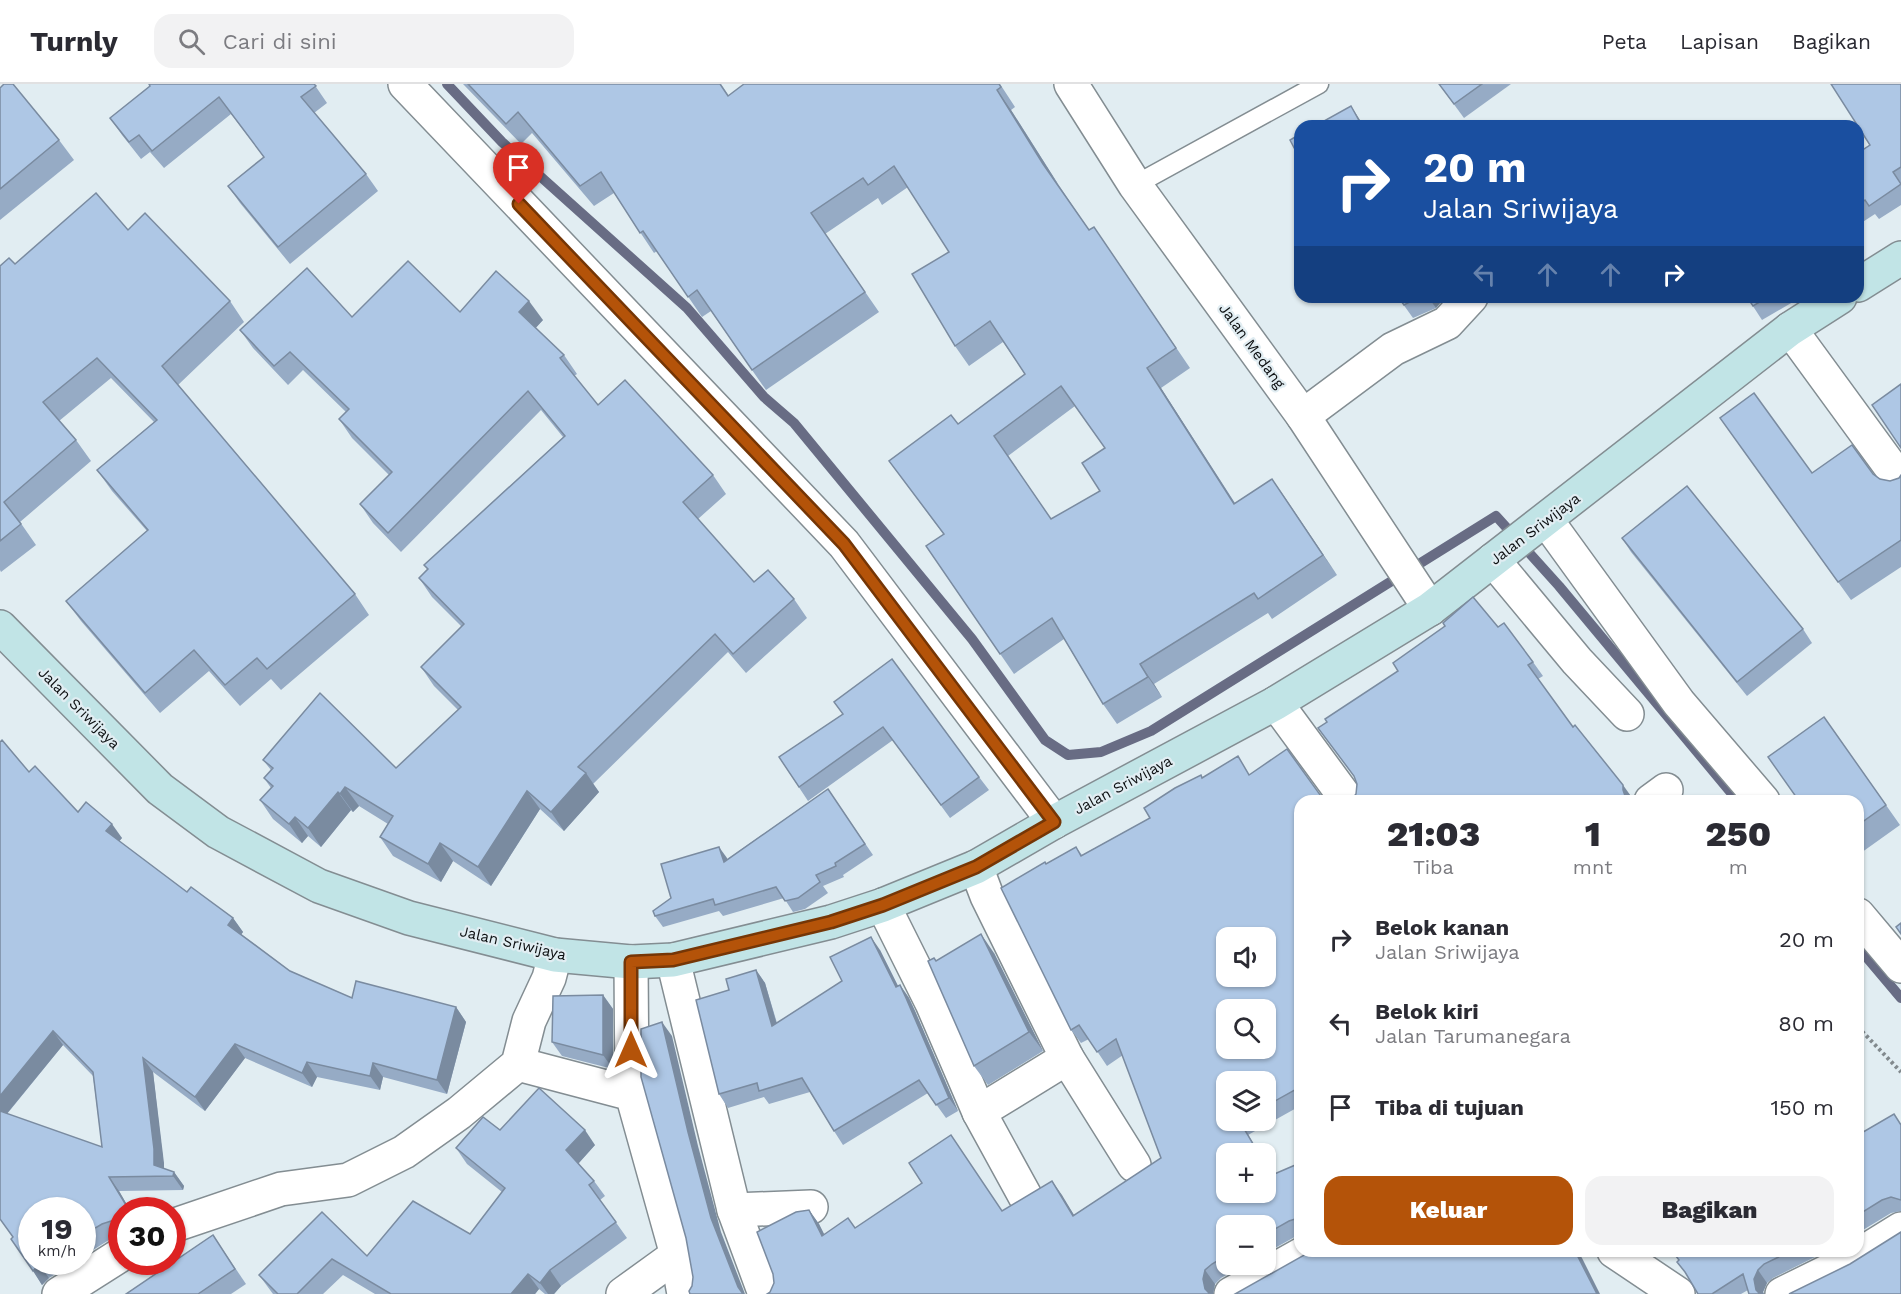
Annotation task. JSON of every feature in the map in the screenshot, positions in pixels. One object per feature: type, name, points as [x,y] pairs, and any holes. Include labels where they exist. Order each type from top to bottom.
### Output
[{"type":"main road","points":[[1864,281],[1901,258]]},
{"type":"main road","name":"Jalan Sriwijaya","points":[[0,627],[160,789],[218,832],[319,886],[552,967],[673,960],[831,922],[883,905],[976,867],[1054,822],[1275,703],[1430,609],[1790,329],[1831,303]]},
{"type":"street","points":[[405,84],[844,544],[1054,822]]},
{"type":"street","name":"Jalan Medang","points":[[1071,84],[1135,185],[1303,416],[1430,609]]},
{"type":"street","points":[[1303,416],[1394,349],[1446,323],[1465,303]]},
{"type":"street","points":[[1790,329],[1901,481]]},
{"type":"street","points":[[1541,523],[1679,704],[1758,795]]},
{"type":"street","points":[[1499,556],[1577,661],[1627,714]]},
{"type":"street","points":[[1275,703],[1344,795]]},
{"type":"street","points":[[976,867],[987,896],[1067,1058],[1134,1165]]},
{"type":"street","points":[[883,905],[933,1003],[979,1112],[1025,1196]]},
{"type":"street","points":[[1864,922],[1901,966]]},
{"type":"street","points":[[673,960],[734,1210],[765,1294]]},
{"type":"street","points":[[631,962],[632,1094],[676,1255],[684,1294]]},
{"type":"street","points":[[186,1221],[281,1189],[348,1180],[404,1152],[459,1113],[518,1064],[529,1021],[552,967]]},
{"type":"street","points":[[979,1112],[1067,1058]]},
{"type":"street","points":[[518,1064],[632,1094]]},
{"type":"street","points":[[734,1210],[811,1207]]},
{"type":"street","points":[[1864,1252],[1901,1229]]},
{"type":"street","points":[[623,1294],[676,1255]]},
{"type":"street","points":[[1231,1294],[1297,1257]]},
{"type":"street","points":[[1618,1257],[1636,1294]]},
{"type":"street","points":[[1622,1257],[1678,1294]]},
{"type":"street","points":[[1782,1294],[1856,1257]]},
{"type":"street","points":[[59,1294],[108,1263]]},
{"type":"lane","points":[[1135,185],[1319,84]]},
{"type":"path","points":[[1864,1034],[1901,1072]]},
{"type":"building","points":[[4,84],[13,84],[59,140],[0,189],[0,88]]},
{"type":"building","points":[[149,84],[314,84],[316,86],[301,97],[366,174],[278,247],[228,186],[264,157],[219,97],[152,151],[139,135],[129,142],[110,118],[150,86]]},
{"type":"building","points":[[468,84],[720,84],[728,96],[744,84],[999,84],[1001,87],[997,90],[1043,164],[1089,230],[1094,227],[1176,348],[1147,368],[1234,504],[1272,479],[1323,555],[1258,599],[1254,593],[1140,664],[1148,677],[1103,704],[1052,618],[1000,654],[926,546],[944,534],[889,461],[951,415],[958,424],[1025,374],[990,321],[955,346],[912,274],[949,252],[894,166],[868,185],[863,178],[811,213],[865,292],[752,370],[697,290],[688,297],[643,231],[640,233],[601,172],[580,186],[518,112],[506,124]],"holes":[[[1061,386],[1105,448],[1082,463],[1100,491],[1051,519],[994,436]]]},
{"type":"building","points":[[1439,84],[1482,84],[1454,104]]},
{"type":"building","points":[[1831,84],[1901,84],[1901,167],[1893,172],[1901,184],[1869,206],[1864,201],[1864,149],[1870,145],[1864,136],[1864,120],[1854,120]]},
{"type":"building","points":[[1351,106],[1359,120],[1326,120]]},
{"type":"building","points":[[96,193],[128,230],[145,213],[230,301],[162,366],[355,594],[267,669],[257,658],[225,685],[194,650],[145,693],[66,601],[148,530],[97,470],[157,420],[97,358],[43,402],[76,440],[4,502],[21,524],[0,541],[0,266],[9,258],[15,264]]},
{"type":"building","points":[[408,261],[460,312],[496,271],[529,301],[519,312],[564,355],[560,358],[598,405],[625,380],[713,475],[683,502],[754,582],[768,570],[794,599],[733,654],[715,634],[578,767],[586,773],[551,812],[527,791],[478,867],[440,843],[428,864],[380,837],[393,816],[345,787],[340,794],[338,792],[308,828],[295,817],[289,824],[260,800],[273,786],[264,778],[273,768],[263,760],[320,693],[396,768],[461,707],[421,667],[464,624],[419,578],[428,569],[424,565],[565,436],[528,391],[388,533],[360,504],[392,472],[339,419],[349,409],[290,352],[274,366],[240,330],[307,268],[352,317]]},
{"type":"building","points":[[1901,384],[1901,448],[1872,405]]},
{"type":"building","points":[[1754,393],[1812,473],[1852,445],[1873,474],[1880,479],[1890,481],[1901,475],[1901,540],[1838,582],[1720,418]]},
{"type":"building","points":[[1687,486],[1803,629],[1737,682],[1622,538]]},
{"type":"building","points":[[1473,597],[1498,627],[1504,623],[1533,662],[1528,665],[1573,727],[1575,725],[1623,785],[1625,795],[1355,795],[1357,784],[1354,776],[1318,728],[1327,722],[1325,719],[1398,671],[1393,663],[1445,626],[1443,623]]},
{"type":"building","points":[[892,659],[979,777],[941,805],[883,727],[799,787],[779,757],[843,714],[834,702]]},
{"type":"building","points":[[1824,717],[1886,805],[1864,821],[1864,795],[1795,795],[1768,757]]},
{"type":"building","points":[[2,740],[29,772],[35,766],[78,812],[86,802],[112,824],[106,831],[187,892],[191,887],[233,918],[228,925],[290,971],[352,998],[356,981],[456,1007],[437,1080],[373,1063],[370,1076],[307,1062],[302,1073],[235,1044],[195,1097],[143,1058],[154,1165],[174,1172],[173,1176],[109,1177],[121,1197],[108,1197],[108,1222],[96,1228],[96,1197],[18,1197],[18,1249],[11,1239],[13,1237],[0,1219],[0,1111],[102,1147],[93,1072],[53,1031],[0,1096],[0,742]]},
{"type":"building","points":[[1287,749],[1320,795],[1294,795],[1294,1090],[1276,1100],[1276,1071],[1216,1071],[1216,1131],[1245,1131],[1253,1143],[1216,1143],[1216,1203],[1276,1203],[1276,1173],[1294,1166],[1294,1219],[1276,1228],[1276,1215],[1216,1215],[1216,1262],[1205,1270],[1203,1279],[1205,1289],[1210,1294],[767,1294],[774,1283],[773,1274],[757,1232],[796,1212],[809,1210],[822,1236],[848,1218],[855,1228],[922,1183],[909,1163],[951,1135],[1002,1211],[1052,1181],[1073,1216],[1161,1158],[1116,1039],[1097,1052],[1079,1025],[1071,1030],[1001,888],[1076,847],[1081,856],[1150,818],[1144,808],[1175,788],[1201,775],[1202,778],[1238,756],[1249,775]]},
{"type":"building","points":[[828,789],[865,844],[835,863],[836,866],[816,875],[820,882],[798,898],[785,901],[776,887],[715,905],[713,899],[655,916],[653,911],[671,898],[661,864],[719,847],[724,862]]},
{"type":"building","points":[[1901,923],[1901,934],[1896,927]]},
{"type":"building","points":[[981,934],[1029,1032],[974,1066],[928,961],[934,958],[936,961]]},
{"type":"building","points":[[871,937],[896,987],[900,985],[949,1098],[936,1105],[919,1080],[834,1131],[802,1078],[759,1091],[757,1083],[719,1094],[696,1000],[729,990],[726,979],[756,970],[772,1026],[842,981],[830,957]]},
{"type":"building","points":[[603,995],[603,1055],[552,1042],[553,996]]},
{"type":"building","points":[[662,1022],[711,1218],[738,1287],[743,1294],[690,1294],[689,1291],[693,1277],[686,1238],[641,1077],[641,1029]]},
{"type":"building","points":[[539,1088],[585,1130],[566,1150],[594,1181],[589,1185],[616,1222],[550,1270],[540,1283],[528,1274],[511,1294],[391,1294],[332,1259],[297,1294],[278,1294],[259,1275],[322,1212],[367,1256],[413,1201],[470,1234],[505,1188],[456,1148],[483,1117],[500,1130]]},
{"type":"building","points":[[1894,1114],[1901,1125],[1901,1200],[1891,1197],[1864,1211],[1864,1132]]},
{"type":"building","points":[[1901,1232],[1901,1294],[1789,1294],[1864,1257]]},
{"type":"building","points":[[213,1235],[235,1269],[198,1294],[126,1294],[154,1275],[186,1275],[186,1253]]},
{"type":"building","points":[[1301,1257],[1578,1257],[1597,1294],[1235,1294],[1269,1275],[1276,1275],[1276,1271]]},
{"type":"building","points":[[1677,1257],[1779,1257],[1764,1264],[1758,1270],[1754,1279],[1756,1290],[1760,1294],[1749,1294],[1743,1274],[1712,1294],[1698,1294],[1677,1262],[1679,1260]]},
{"type":"waterway","points":[[447,84],[502,142],[687,308],[764,397],[794,423],[972,639],[1045,740],[1068,755],[1101,752],[1151,731],[1496,516],[1559,586],[1733,795]]},
{"type":"waterway","points":[[1864,954],[1901,998]]},
{"type":"route","points":[[519,204],[844,544],[1054,822],[976,867],[883,905],[831,922],[673,960],[631,962],[631,1050]]}]
